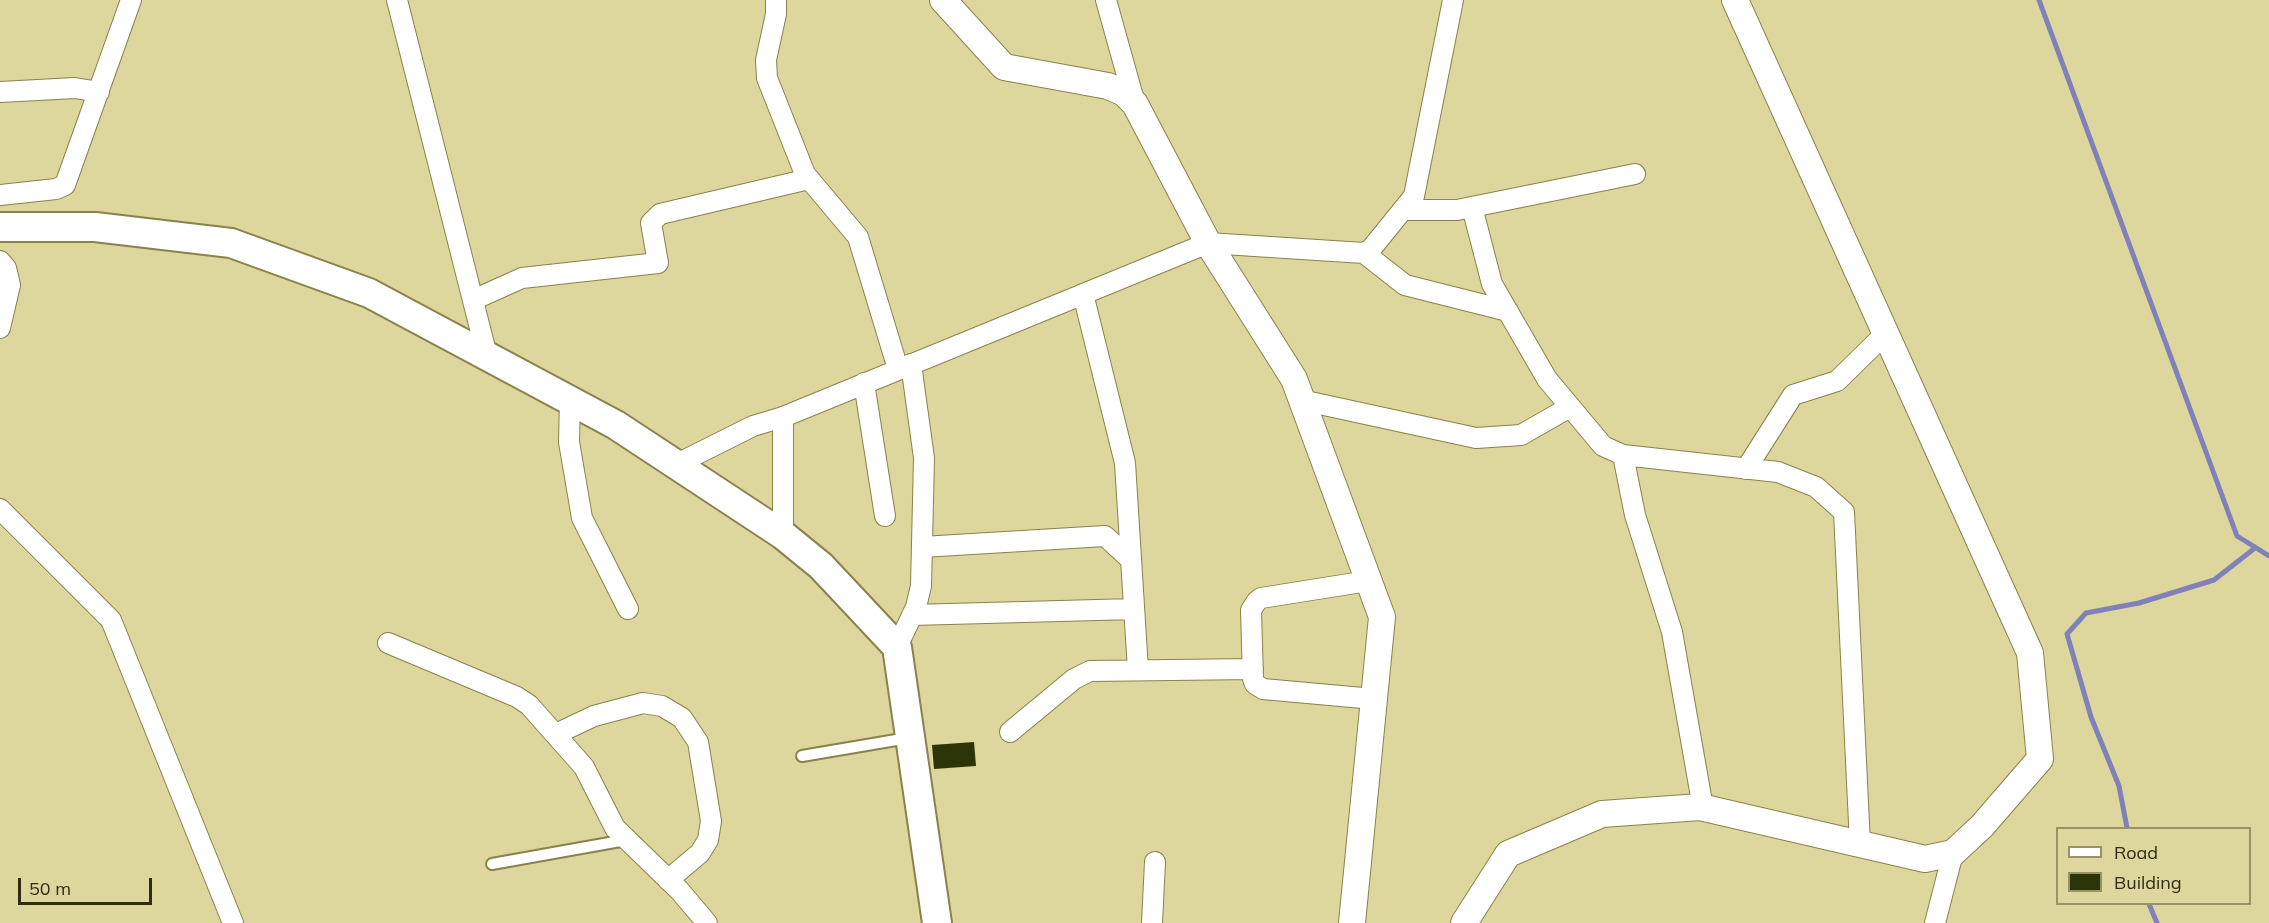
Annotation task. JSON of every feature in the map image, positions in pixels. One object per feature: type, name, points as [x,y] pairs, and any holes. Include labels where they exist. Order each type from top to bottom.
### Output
[{"type":"main road","points":[[0,227],[95,227],[231,243],[369,293],[616,425],[783,535],[821,566],[897,647],[934,922]]},
{"type":"street","points":[[0,195],[65,186],[131,0]]},
{"type":"street","points":[[397,0],[487,356]]},
{"type":"street","points":[[776,0],[776,14],[766,69],[809,179],[858,237],[905,367],[924,458],[921,586],[912,615],[897,647]]},
{"type":"street","points":[[943,0],[1004,68],[1108,86],[1124,93],[1135,104]]},
{"type":"street","points":[[1106,0],[1135,104],[1208,243],[1294,379],[1382,617],[1352,923]]},
{"type":"street","points":[[1364,253],[1404,210],[1416,190],[1453,0]]},
{"type":"street","points":[[1735,0],[2030,653],[2040,759],[1982,826],[1953,854],[1935,923]]},
{"type":"street","points":[[0,92],[75,88],[99,92]]},
{"type":"street","points":[[1404,210],[1449,211],[1635,174]]},
{"type":"street","points":[[473,300],[522,278],[658,263],[651,223],[660,213],[809,179]]},
{"type":"street","points":[[1472,207],[1489,276],[1508,311],[1547,379],[1603,446],[1623,455],[1778,472],[1815,487],[1844,512],[1860,844]]},
{"type":"street","points":[[675,465],[753,426],[783,417],[1208,243],[1364,253],[1405,285],[1508,311]]},
{"type":"street","points":[[0,261],[6,268],[10,285],[0,328]]},
{"type":"street","points":[[1083,294],[1125,463],[1138,670]]},
{"type":"street","points":[[1746,469],[1793,395],[1837,381],[1886,333]]},
{"type":"street","points":[[864,383],[885,516]]},
{"type":"street","points":[[570,400],[570,442],[582,518],[628,609]]},
{"type":"street","points":[[1302,400],[1476,438],[1521,435],[1570,407]]},
{"type":"street","points":[[783,417],[783,535]]},
{"type":"street","points":[[1623,455],[1635,515],[1672,632],[1703,808]]},
{"type":"street","points":[[0,509],[111,620],[230,922]]},
{"type":"street","points":[[922,547],[1105,536],[1131,560]]},
{"type":"street","points":[[1368,581],[1261,598],[1251,610],[1253,669],[1255,684],[1263,689],[1374,699]]},
{"type":"street","points":[[912,615],[1134,609]]},
{"type":"street","points":[[388,643],[517,697],[530,705],[584,767],[615,828],[668,880],[707,923]]},
{"type":"street","points":[[1010,732],[1081,674],[1090,671],[1253,669]]},
{"type":"street","points":[[556,734],[622,706],[643,703],[662,706],[682,718],[698,742],[711,821],[708,840],[700,852],[668,880]]},
{"type":"street","points":[[1464,923],[1508,854],[1602,814],[1703,808],[1925,858],[1953,854]]},
{"type":"street","points":[[1152,923],[1155,862]]},
{"type":"lane","points":[[802,756],[910,737]]},
{"type":"lane","points":[[492,864],[627,840]]},
{"type":"building","points":[[974,742],[976,766],[934,769],[932,745]]},
{"type":"waterway","points":[[2039,0],[2237,536],[2269,556]]},
{"type":"waterway","points":[[2127,827],[2119,786],[2091,717],[2067,634],[2086,613],[2139,603],[2214,580],[2255,548]]},
{"type":"waterway","points":[[2149,905],[2157,923]]}]
